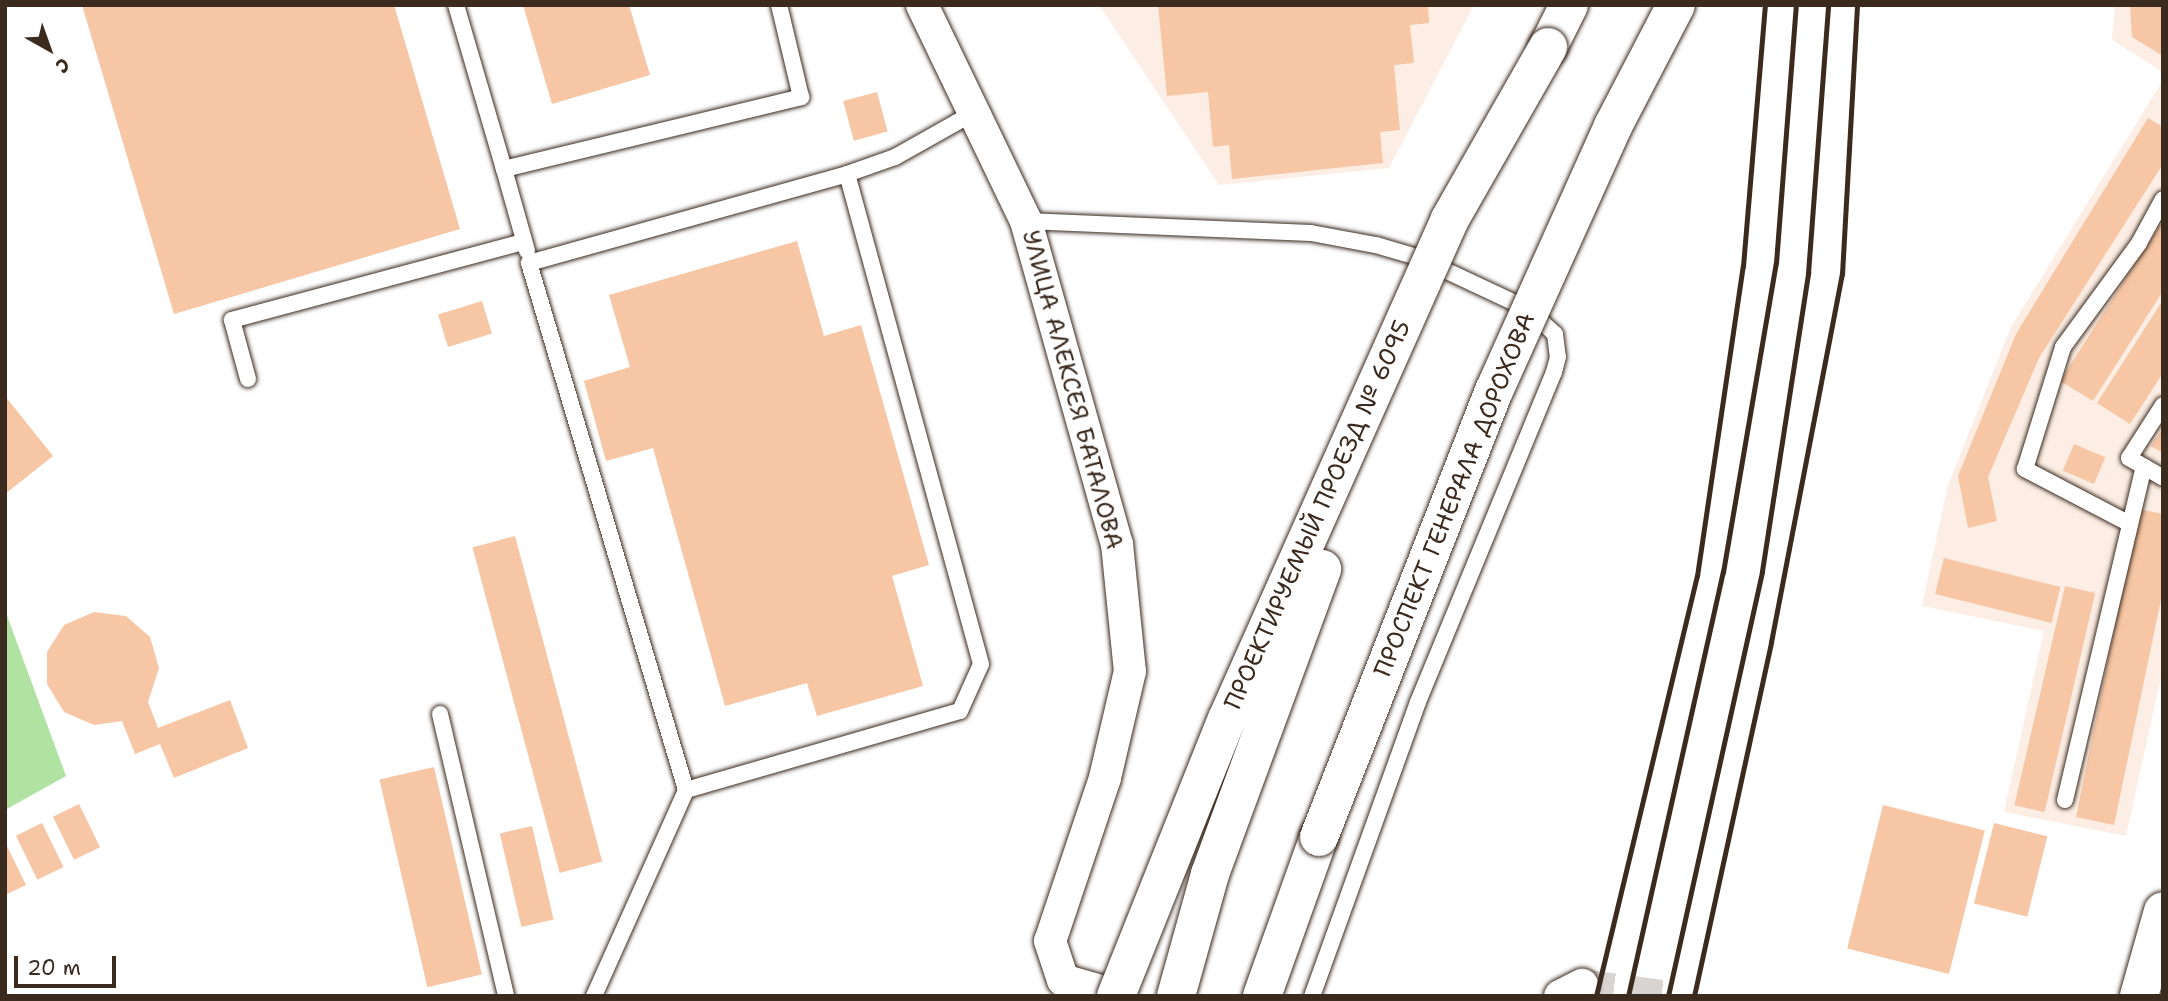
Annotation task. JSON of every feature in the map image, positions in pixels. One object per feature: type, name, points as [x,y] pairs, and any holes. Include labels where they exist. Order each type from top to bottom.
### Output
[{"type":"main road","points":[[1176,996],[1210,874],[1303,615],[1548,47],[1569,5]]},
{"type":"main road","name":"ПРОСПЕКТ ГЕНЕРАЛА ДОРОХОВА","points":[[1262,996],[1319,837],[1494,391],[1614,126],[1676,5]]},
{"type":"main road","name":"ПРОЕКТИРУЕМЫЙ ПРОЕЗД № 6095","points":[[1117,996],[1227,719],[1450,219],[1548,47]]},
{"type":"main road","points":[[1284,996],[1319,837]]},
{"type":"main road","points":[[2139,996],[2163,911]]},
{"type":"street","name":"УЛИЦА АЛЕКСЕЯ БАТАЛОВА","points":[[922,5],[1026,221],[1117,544],[1130,671],[1105,778],[1050,941],[1063,980],[1117,996]]},
{"type":"lane","points":[[456,5],[529,262],[687,790],[594,996]]},
{"type":"lane","points":[[504,169],[802,97],[779,5]]},
{"type":"lane","points":[[529,262],[847,174],[895,157],[975,112]]},
{"type":"lane","points":[[687,790],[960,711],[981,664],[847,174]]},
{"type":"lane","points":[[2130,524],[2025,469],[2063,347],[2139,243],[2163,200]]},
{"type":"lane","points":[[1026,221],[1311,233],[1376,245],[1417,257],[1528,309],[1555,334],[1558,357],[1554,372],[1418,702],[1312,996]]},
{"type":"lane","points":[[248,379],[232,320],[524,242]]},
{"type":"lane","points":[[2163,405],[2129,458],[2163,478]]},
{"type":"lane","points":[[2066,800],[2144,467]]},
{"type":"lane","points":[[440,714],[506,996]]},
{"type":"shaded area","points":[[1099,5],[1474,5],[1389,168],[1219,185]]},
{"type":"shaded area","points":[[2115,5],[2163,5],[2163,72],[2112,40]]},
{"type":"shaded area","points":[[2163,80],[2163,668],[2126,836],[2004,812],[2044,631],[1922,606],[1948,485],[2011,327]]},
{"type":"green space","points":[[5,610],[66,776],[5,810]]},
{"type":"building","points":[[82,5],[394,5],[460,229],[174,314]]},
{"type":"building","points":[[523,5],[629,5],[650,75],[552,104]]},
{"type":"building","points":[[1158,5],[1428,5],[1429,23],[1410,25],[1414,63],[1394,65],[1400,130],[1380,132],[1383,163],[1232,179],[1229,145],[1213,147],[1208,92],[1167,96]]},
{"type":"building","points":[[2130,5],[2163,5],[2163,56],[2132,37]]},
{"type":"building","points":[[877,92],[888,132],[854,141],[843,101]]},
{"type":"building","points":[[2148,118],[2163,127],[2163,164],[2039,358],[1988,477],[1997,521],[1968,528],[1958,476],[2016,334]]},
{"type":"building","points":[[2163,220],[2163,291],[2093,401],[2060,381]]},
{"type":"building","points":[[797,241],[824,336],[861,325],[929,565],[892,576],[923,686],[817,716],[807,683],[725,706],[653,448],[606,461],[584,381],[630,367],[609,295]]},
{"type":"building","points":[[2163,300],[2163,373],[2130,424],[2097,403]]},
{"type":"building","points":[[482,301],[492,334],[448,347],[438,314]]},
{"type":"building","points":[[5,396],[53,456],[5,494]]},
{"type":"building","points":[[2163,428],[2163,453],[2151,446]]},
{"type":"building","points":[[2074,444],[2105,457],[2094,484],[2063,471]]},
{"type":"building","points":[[2139,509],[2163,514],[2163,590],[2114,825],[2076,817]]},
{"type":"building","points":[[515,536],[602,862],[560,873],[472,547]]},
{"type":"building","points":[[1944,558],[2060,587],[2051,623],[1935,594]]},
{"type":"building","points":[[2065,586],[2095,593],[2045,812],[2014,805]]},
{"type":"building","points":[[94,612],[126,616],[150,637],[159,668],[148,702],[158,728],[230,700],[248,748],[174,778],[160,744],[135,754],[122,721],[94,725],[64,712],[47,684],[47,652],[64,625]]},
{"type":"building","points":[[434,767],[482,975],[427,987],[379,780]]},
{"type":"building","points":[[79,804],[100,847],[74,860],[53,817]]},
{"type":"building","points":[[1883,805],[1985,830],[1949,974],[1847,949]]},
{"type":"building","points":[[42,823],[63,867],[37,880],[16,836]]},
{"type":"building","points":[[1994,823],[2047,836],[2027,917],[1974,904]]},
{"type":"building","points":[[532,826],[554,920],[521,927],[500,833]]},
{"type":"building","points":[[5,842],[26,885],[5,895]]},
{"type":"tunnel","points":[[1582,985],[1663,996]]},
{"type":"railway","points":[[1596,996],[1697,576],[1743,266],[1765,5]]},
{"type":"railway","points":[[1628,996],[1723,572],[1776,263],[1796,5]]},
{"type":"railway","points":[[1668,996],[1762,571],[1808,273],[1828,5]]},
{"type":"railway","points":[[1694,996],[1771,642],[1842,274],[1857,5]]}]
